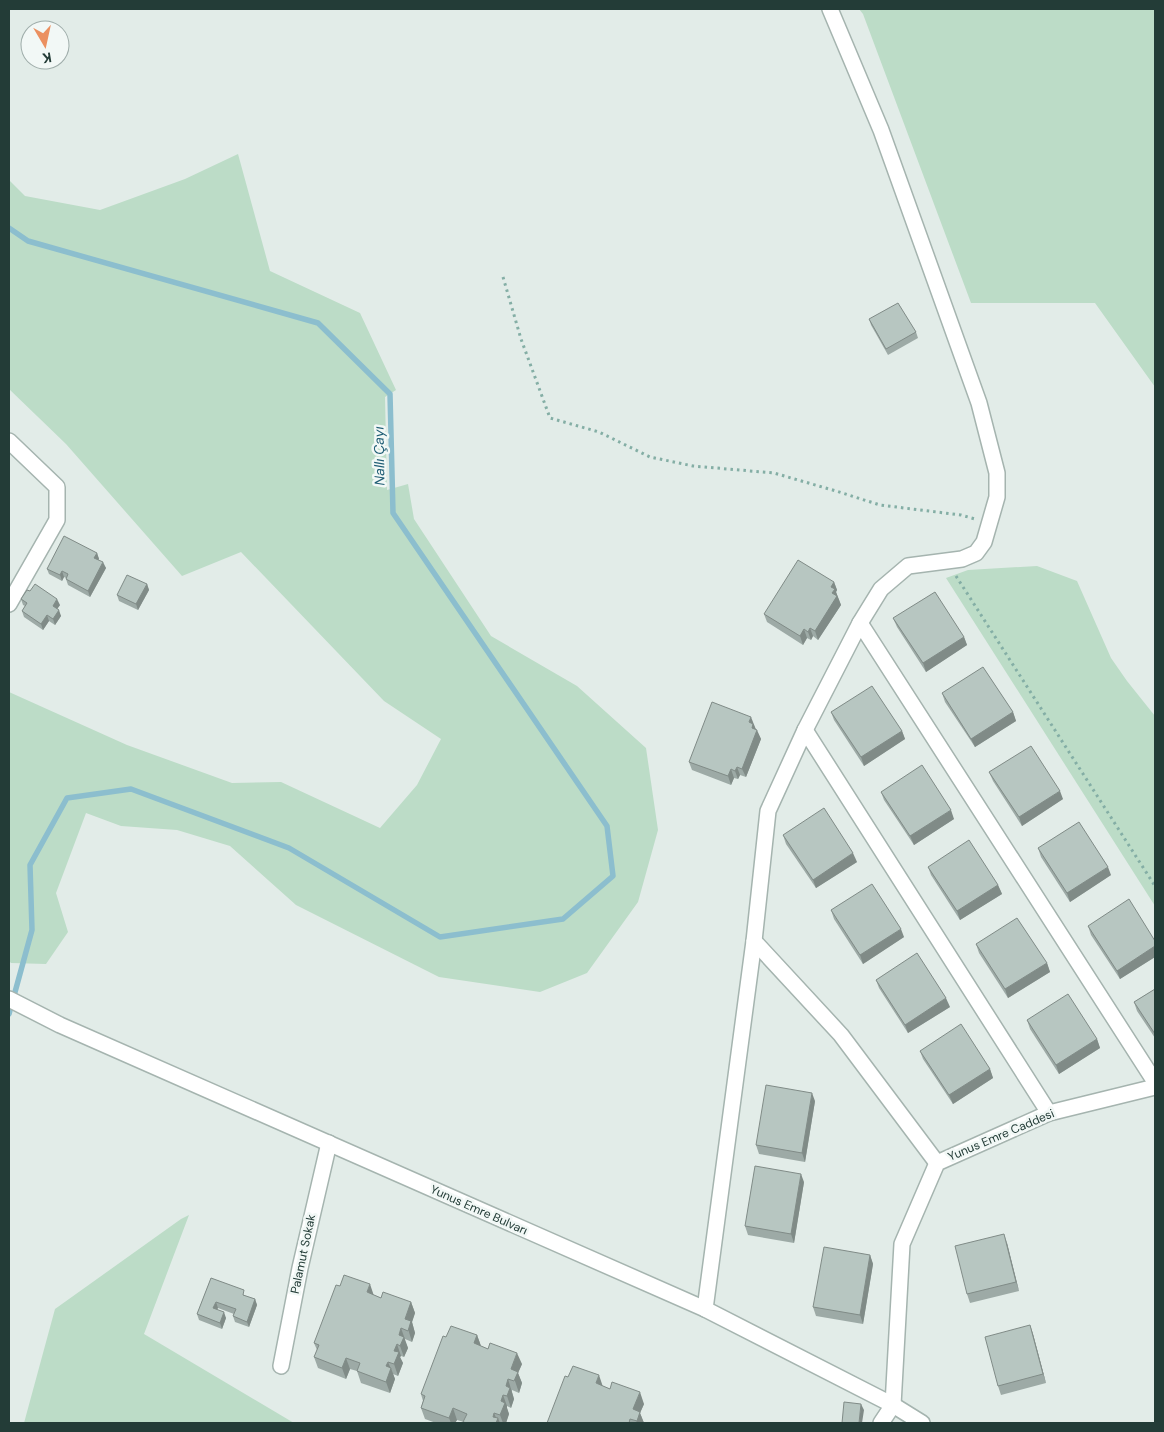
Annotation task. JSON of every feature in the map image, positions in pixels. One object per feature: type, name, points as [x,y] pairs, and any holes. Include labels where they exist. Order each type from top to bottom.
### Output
[{"type":"street","points":[[705,1309],[754,941],[768,811],[805,730],[860,623],[881,589],[908,566],[962,559],[976,553],[984,542],[997,497],[997,473],[980,403],[881,130],[830,9]]},
{"type":"street","points":[[9,441],[57,487],[57,520],[9,604]]},
{"type":"street","points":[[860,623],[1155,1082]]},
{"type":"street","points":[[805,730],[1049,1113]]},
{"type":"street","points":[[754,941],[841,1035],[937,1163]]},
{"type":"street","name":"Yunus Emre Bulvarı","points":[[9,999],[60,1025],[705,1309],[894,1405],[922,1423]]},
{"type":"street","name":"Yunus Emre Caddesi","points":[[894,1405],[902,1244],[937,1163],[1049,1113],[1155,1087]]},
{"type":"street","name":"Palamut Sokak","points":[[280,1366],[300,1268],[329,1144]]},
{"type":"street","points":[[881,1423],[894,1405]]},
{"type":"path","points":[[503,276],[521,340],[550,418],[600,432],[650,457],[693,466],[774,473],[880,506],[962,515],[990,524]]},
{"type":"path","points":[[947,561],[1155,886]]},
{"type":"green space","points":[[859,9],[1155,9],[1155,387],[1095,303],[971,303],[863,14]]},
{"type":"green space","points":[[238,154],[270,271],[360,313],[396,390],[385,397],[387,490],[408,484],[414,519],[491,636],[577,686],[646,748],[658,830],[638,902],[587,973],[540,992],[439,977],[296,905],[230,846],[177,830],[121,826],[86,813],[56,893],[68,932],[46,964],[11,963],[9,961],[9,692],[127,745],[232,783],[281,782],[380,828],[417,785],[441,739],[384,701],[241,552],[182,576],[66,444],[9,389],[9,180],[25,196],[100,210],[185,179]]},
{"type":"green space","points":[[1037,566],[1077,581],[1111,658],[1155,716],[1155,906],[946,578],[968,570]]},
{"type":"green space","points":[[189,1215],[144,1334],[294,1423],[24,1423],[55,1309]]},
{"type":"building","points":[[898,303],[916,332],[886,349],[869,319]]},
{"type":"building","points":[[64,536],[97,553],[94,558],[103,562],[88,591],[66,579],[68,574],[62,571],[60,575],[47,569]]},
{"type":"building","points":[[798,560],[834,582],[831,587],[835,589],[832,593],[837,596],[815,631],[810,628],[808,632],[804,629],[800,636],[764,614]]},
{"type":"building","points":[[127,575],[147,584],[136,604],[117,595]]},
{"type":"building","points":[[35,584],[57,599],[53,606],[59,610],[53,619],[47,615],[41,624],[22,611],[27,603],[21,599],[27,590],[30,591]]},
{"type":"building","points":[[935,592],[964,637],[923,663],[893,618]]},
{"type":"building","points":[[983,667],[1013,712],[971,739],[942,693]]},
{"type":"building","points":[[872,686],[902,731],[861,757],[831,712]]},
{"type":"building","points":[[712,702],[751,717],[749,722],[753,724],[752,728],[757,730],[742,769],[737,767],[735,771],[731,769],[728,776],[689,762]]},
{"type":"building","points":[[1031,746],[1060,791],[1019,817],[989,772]]},
{"type":"building","points":[[922,765],[951,810],[910,836],[881,792]]},
{"type":"building","points":[[824,808],[853,853],[813,880],[783,835]]},
{"type":"building","points":[[1079,822],[1108,867],[1067,893],[1038,848]]},
{"type":"building","points":[[969,840],[998,885],[957,911],[928,867]]},
{"type":"building","points":[[872,884],[901,929],[860,955],[831,910]]},
{"type":"building","points":[[1129,899],[1155,941],[1155,946],[1117,971],[1088,926]]},
{"type":"building","points":[[1017,918],[1047,963],[1005,989],[976,944]]},
{"type":"building","points":[[917,953],[946,998],[905,1025],[876,980]]},
{"type":"building","points":[[1155,989],[1155,1034],[1134,1002]]},
{"type":"building","points":[[1068,994],[1097,1039],[1056,1065],[1027,1020]]},
{"type":"building","points":[[961,1024],[990,1069],[949,1095],[920,1051]]},
{"type":"building","points":[[766,1085],[812,1093],[802,1153],[756,1145]]},
{"type":"building","points":[[755,1166],[801,1174],[791,1234],[745,1226]]},
{"type":"building","points":[[1004,1234],[1016,1282],[967,1294],[955,1246]]},
{"type":"building","points":[[824,1247],[870,1255],[860,1315],[813,1307]]},
{"type":"building","points":[[344,1275],[370,1284],[367,1292],[381,1298],[383,1292],[411,1302],[405,1319],[411,1321],[408,1331],[401,1328],[399,1335],[404,1337],[400,1346],[397,1344],[394,1351],[399,1352],[394,1364],[388,1362],[386,1366],[391,1368],[386,1382],[357,1371],[360,1363],[346,1358],[342,1368],[314,1357],[319,1345],[314,1343],[336,1285],[340,1286]]},
{"type":"building","points":[[211,1278],[244,1290],[243,1295],[255,1299],[247,1322],[233,1316],[236,1309],[216,1302],[213,1308],[224,1312],[220,1323],[197,1314]]},
{"type":"building","points":[[1030,1325],[1043,1374],[998,1386],[985,1337]]},
{"type":"building","points":[[451,1326],[477,1335],[474,1343],[488,1349],[490,1343],[517,1353],[511,1369],[518,1372],[514,1381],[508,1379],[506,1386],[510,1388],[507,1396],[503,1395],[501,1401],[505,1403],[500,1415],[494,1413],[493,1417],[498,1418],[496,1423],[463,1422],[467,1414],[453,1408],[449,1418],[421,1408],[425,1396],[421,1394],[443,1336],[446,1337]]},
{"type":"building","points":[[573,1366],[599,1375],[596,1383],[610,1389],[612,1382],[640,1392],[633,1409],[640,1412],[637,1421],[630,1419],[629,1423],[547,1423],[565,1376],[568,1377]]},
{"type":"building","points":[[844,1402],[861,1404],[859,1423],[842,1423]]},
{"type":"waterway","name":"Nallı Çayı","points":[[9,228],[28,241],[318,323],[390,394],[393,513],[607,826],[613,876],[563,919],[440,937],[289,848],[131,789],[67,798],[30,865],[32,930],[9,1014]]}]
